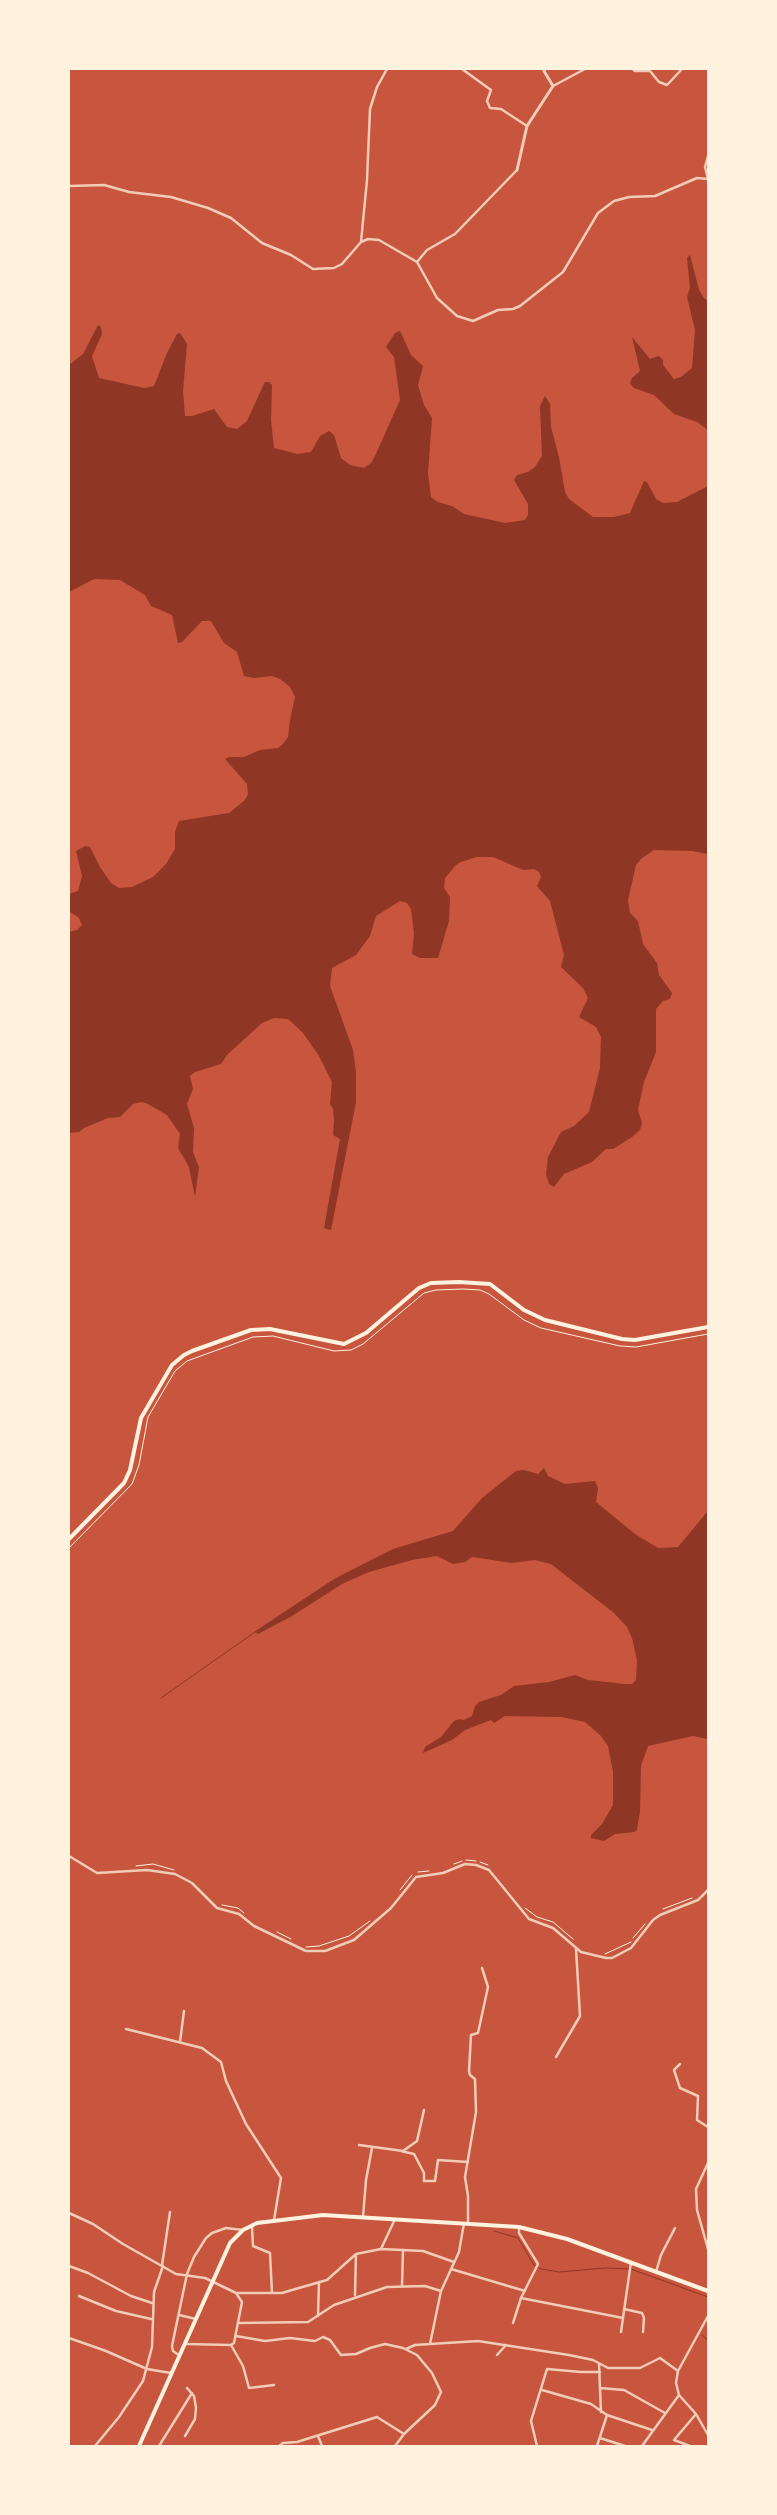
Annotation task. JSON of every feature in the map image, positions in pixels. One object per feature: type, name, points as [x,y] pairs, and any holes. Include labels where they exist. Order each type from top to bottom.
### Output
[{"type":"main road","points":[[69,1539],[124,1483],[130,1470],[141,1418],[172,1365],[192,1351],[250,1330],[270,1329],[344,1344],[366,1333],[419,1288],[431,1283],[459,1282],[490,1284],[537,1317],[561,1325],[622,1339],[635,1340],[708,1327]]},
{"type":"main road","points":[[139,2446],[230,2243],[243,2230],[252,2225],[274,2220],[320,2215],[519,2228],[561,2237],[629,2267],[656,2272],[708,2291]]},
{"type":"street","points":[[361,242],[367,180],[370,109],[377,87],[387,69]]},
{"type":"street","points":[[462,69],[491,90],[487,101],[490,108],[501,110],[527,126]]},
{"type":"street","points":[[545,69],[544,71],[553,86]]},
{"type":"street","points":[[417,262],[427,250],[455,234],[518,170],[527,126],[553,86],[585,69]]},
{"type":"street","points":[[633,69],[634,71],[650,71],[659,82],[667,85],[682,69]]},
{"type":"street","points":[[69,186],[104,185],[130,192],[171,198],[208,208],[231,218],[262,243],[291,255],[313,269],[327,270],[342,264],[361,242],[368,239],[379,240],[417,262],[431,292],[450,312],[465,320],[479,320],[498,310],[513,309],[520,306],[563,272],[598,213],[614,201],[629,197],[655,196],[697,178],[708,179],[705,168],[708,156]]},
{"type":"street","points":[[69,1856],[97,1873],[147,1870],[175,1874],[192,1884],[216,1908],[239,1914],[254,1926],[281,1938],[296,1948],[312,1952],[331,1949],[354,1940],[392,1908],[416,1877],[444,1873],[462,1865],[471,1864],[489,1870],[527,1917],[553,1928],[576,1949],[585,1954],[601,1958],[612,1958],[619,1955],[636,1943],[656,1918],[698,1900],[708,1890]]},
{"type":"street","points":[[556,2057],[580,2016],[576,1949]]},
{"type":"street","points":[[430,2344],[441,2291],[459,2252],[466,2224],[468,2196],[465,2177],[476,2112],[475,2079],[470,2075],[469,2071],[471,2035],[478,2033],[488,1987],[482,1968]]},
{"type":"street","points":[[180,2042],[184,2011]]},
{"type":"street","points":[[126,2029],[202,2048],[222,2062],[226,2081],[246,2124],[281,2178],[274,2220]]},
{"type":"street","points":[[680,2064],[674,2070],[680,2088],[698,2096],[697,2120],[708,2127]]},
{"type":"street","points":[[401,2151],[417,2141],[424,2110]]},
{"type":"street","points":[[359,2145],[414,2154],[424,2173],[424,2181],[435,2181],[438,2160],[468,2162]]},
{"type":"street","points":[[363,2217],[366,2180],[372,2148]]},
{"type":"street","points":[[708,2163],[696,2189],[697,2210],[708,2249]]},
{"type":"street","points":[[95,2446],[138,2390],[147,2369],[152,2347],[152,2303],[172,2218],[170,2212]]},
{"type":"street","points":[[69,2213],[88,2221],[123,2244],[176,2274],[186,2274],[213,2280],[236,2293],[242,2302],[236,2336],[231,2345]]},
{"type":"street","points":[[381,2250],[395,2219]]},
{"type":"street","points":[[252,2225],[252,2246],[270,2253],[272,2293]]},
{"type":"street","points":[[180,2356],[173,2351],[172,2346],[186,2274],[199,2249],[212,2233],[226,2228],[243,2230]]},
{"type":"street","points":[[513,2324],[520,2298],[536,2267],[519,2233],[519,2228]]},
{"type":"street","points":[[656,2272],[661,2255],[675,2228]]},
{"type":"street","points":[[236,2293],[282,2292],[327,2280],[356,2254],[381,2250],[423,2251],[454,2262]]},
{"type":"street","points":[[402,2286],[403,2250]]},
{"type":"street","points":[[355,2296],[356,2254]]},
{"type":"street","points":[[69,2266],[88,2273],[131,2296],[152,2303]]},
{"type":"street","points":[[620,2332],[629,2267]]},
{"type":"street","points":[[451,2268],[525,2291]]},
{"type":"street","points":[[318,2316],[319,2282]]},
{"type":"street","points":[[239,2323],[308,2322],[334,2305],[355,2296],[387,2287],[425,2286],[441,2291]]},
{"type":"street","points":[[79,2296],[116,2311],[151,2319]]},
{"type":"street","points":[[520,2298],[623,2318]]},
{"type":"street","points":[[624,2309],[642,2313],[644,2318],[643,2332]]},
{"type":"street","points":[[179,2315],[196,2318]]},
{"type":"street","points":[[708,2316],[678,2370],[676,2383],[679,2395],[696,2414],[708,2435]]},
{"type":"street","points":[[236,2336],[265,2341],[290,2338],[315,2341],[322,2337],[330,2340],[341,2355],[356,2354],[385,2344],[406,2349],[424,2360],[441,2392],[435,2405],[404,2434],[395,2446]]},
{"type":"street","points":[[69,2338],[147,2369],[173,2373]]},
{"type":"street","points":[[406,2349],[415,2345],[478,2341],[576,2356],[593,2360],[608,2368],[640,2368],[660,2358],[678,2370]]},
{"type":"street","points":[[186,2344],[231,2345]]},
{"type":"street","points":[[231,2345],[243,2366],[249,2388],[274,2385]]},
{"type":"street","points":[[497,2355],[506,2345]]},
{"type":"street","points":[[599,2364],[601,2412]]},
{"type":"street","points":[[537,2446],[531,2421],[547,2369],[600,2372]]},
{"type":"street","points":[[185,2436],[194,2419],[196,2408],[194,2396],[187,2388]]},
{"type":"street","points":[[600,2388],[624,2390],[665,2413]]},
{"type":"street","points":[[542,2390],[591,2404],[607,2415],[652,2430]]},
{"type":"street","points":[[158,2446],[192,2393]]},
{"type":"street","points":[[642,2446],[679,2395]]},
{"type":"street","points":[[690,2446],[674,2440],[696,2414]]},
{"type":"street","points":[[597,2446],[607,2415]]},
{"type":"street","points":[[279,2446],[283,2443],[297,2442],[377,2417],[404,2434]]},
{"type":"street","points":[[318,2436],[322,2446]]},
{"type":"street","points":[[600,2438],[625,2446]]},
{"type":"path","points":[[69,1548],[132,1484],[139,1465],[148,1417],[175,1371],[187,1361],[253,1337],[272,1336],[334,1351],[351,1350],[363,1344],[424,1293],[436,1290],[463,1289],[485,1292],[524,1320],[541,1328],[620,1346],[636,1347],[708,1334]]},
{"type":"shaded area","points":[[690,255],[699,290],[708,301],[708,430],[697,422],[674,414],[654,395],[634,388],[630,383],[632,378],[640,371],[632,337],[650,359],[659,356],[663,360],[663,365],[674,379],[681,377],[692,368],[695,330],[687,297],[690,288],[687,258]]},
{"type":"shaded area","points":[[98,325],[101,327],[102,334],[92,356],[99,378],[144,388],[154,386],[167,353],[177,334],[180,333],[187,344],[183,391],[185,416],[192,416],[214,409],[227,427],[237,429],[247,421],[265,382],[269,382],[272,385],[271,420],[274,448],[297,454],[311,452],[320,436],[329,431],[334,435],[341,458],[350,465],[364,468],[371,463],[375,456],[400,400],[394,357],[386,347],[395,333],[400,331],[411,355],[423,366],[418,385],[424,405],[432,418],[428,473],[431,497],[438,502],[452,506],[464,514],[505,523],[525,520],[528,515],[528,504],[514,480],[517,475],[528,472],[535,467],[542,456],[540,406],[545,396],[550,404],[551,427],[559,457],[565,492],[569,499],[593,517],[614,517],[630,513],[644,481],[647,482],[656,499],[663,503],[677,502],[708,486],[708,854],[692,851],[654,850],[636,865],[628,900],[630,913],[638,921],[643,944],[657,963],[659,975],[672,993],[670,999],[663,1001],[656,1009],[656,1052],[644,1082],[638,1110],[642,1123],[640,1130],[632,1137],[613,1149],[606,1149],[592,1162],[564,1174],[554,1187],[549,1184],[546,1174],[548,1157],[561,1132],[574,1126],[589,1112],[600,1068],[601,1037],[596,1027],[579,1017],[588,998],[583,988],[561,967],[564,955],[550,901],[537,886],[541,877],[539,872],[534,869],[523,870],[493,857],[477,857],[461,862],[445,878],[444,888],[450,897],[449,921],[438,958],[420,958],[412,954],[414,933],[411,909],[407,903],[400,901],[376,916],[370,936],[356,955],[332,968],[330,986],[353,1050],[356,1072],[356,1102],[331,1230],[324,1228],[340,1139],[333,1135],[333,1109],[330,1104],[332,1082],[319,1056],[303,1033],[288,1019],[274,1018],[262,1023],[227,1055],[221,1064],[195,1072],[190,1076],[193,1089],[187,1104],[194,1128],[193,1152],[199,1167],[195,1197],[189,1167],[178,1148],[180,1134],[167,1115],[148,1104],[142,1102],[133,1104],[120,1117],[108,1118],[79,1132],[69,1133],[69,932],[77,930],[82,925],[79,918],[69,911],[69,894],[78,891],[82,876],[76,851],[85,846],[90,847],[111,883],[119,888],[132,887],[153,877],[166,864],[175,849],[175,832],[179,821],[229,813],[245,800],[248,794],[247,784],[225,759],[229,757],[244,757],[260,750],[278,748],[283,744],[288,737],[295,697],[290,687],[280,679],[272,676],[254,678],[244,676],[237,652],[224,643],[211,621],[202,621],[182,642],[178,643],[172,615],[151,606],[145,595],[120,580],[94,579],[69,592],[69,365],[83,354]]},
{"type":"shaded area","points":[[544,1468],[548,1476],[565,1484],[595,1481],[598,1488],[596,1502],[635,1534],[658,1548],[678,1547],[708,1511],[708,1739],[693,1736],[648,1746],[641,1766],[640,1811],[637,1830],[615,1834],[604,1841],[591,1838],[591,1835],[602,1824],[613,1805],[613,1772],[608,1746],[601,1736],[585,1722],[562,1717],[505,1716],[494,1723],[491,1720],[465,1730],[452,1740],[423,1753],[425,1747],[441,1737],[454,1721],[464,1720],[472,1716],[475,1706],[479,1702],[501,1695],[514,1686],[549,1682],[575,1675],[588,1680],[625,1684],[632,1684],[636,1680],[637,1660],[632,1638],[627,1627],[614,1613],[551,1564],[535,1560],[512,1563],[472,1557],[465,1562],[453,1564],[437,1556],[412,1560],[369,1572],[342,1584],[292,1616],[258,1634],[254,1632],[334,1579],[393,1549],[453,1531],[482,1498],[516,1471],[524,1470],[538,1474]]},
{"type":"waterway","points":[[161,1698],[255,1632]]},
{"type":"waterway","points":[[494,2231],[518,2238],[534,2265],[541,2269],[559,2272],[605,2268],[631,2269],[708,2297]]},
{"type":"waterway","points":[[702,2335],[707,2339],[708,2346]]}]
